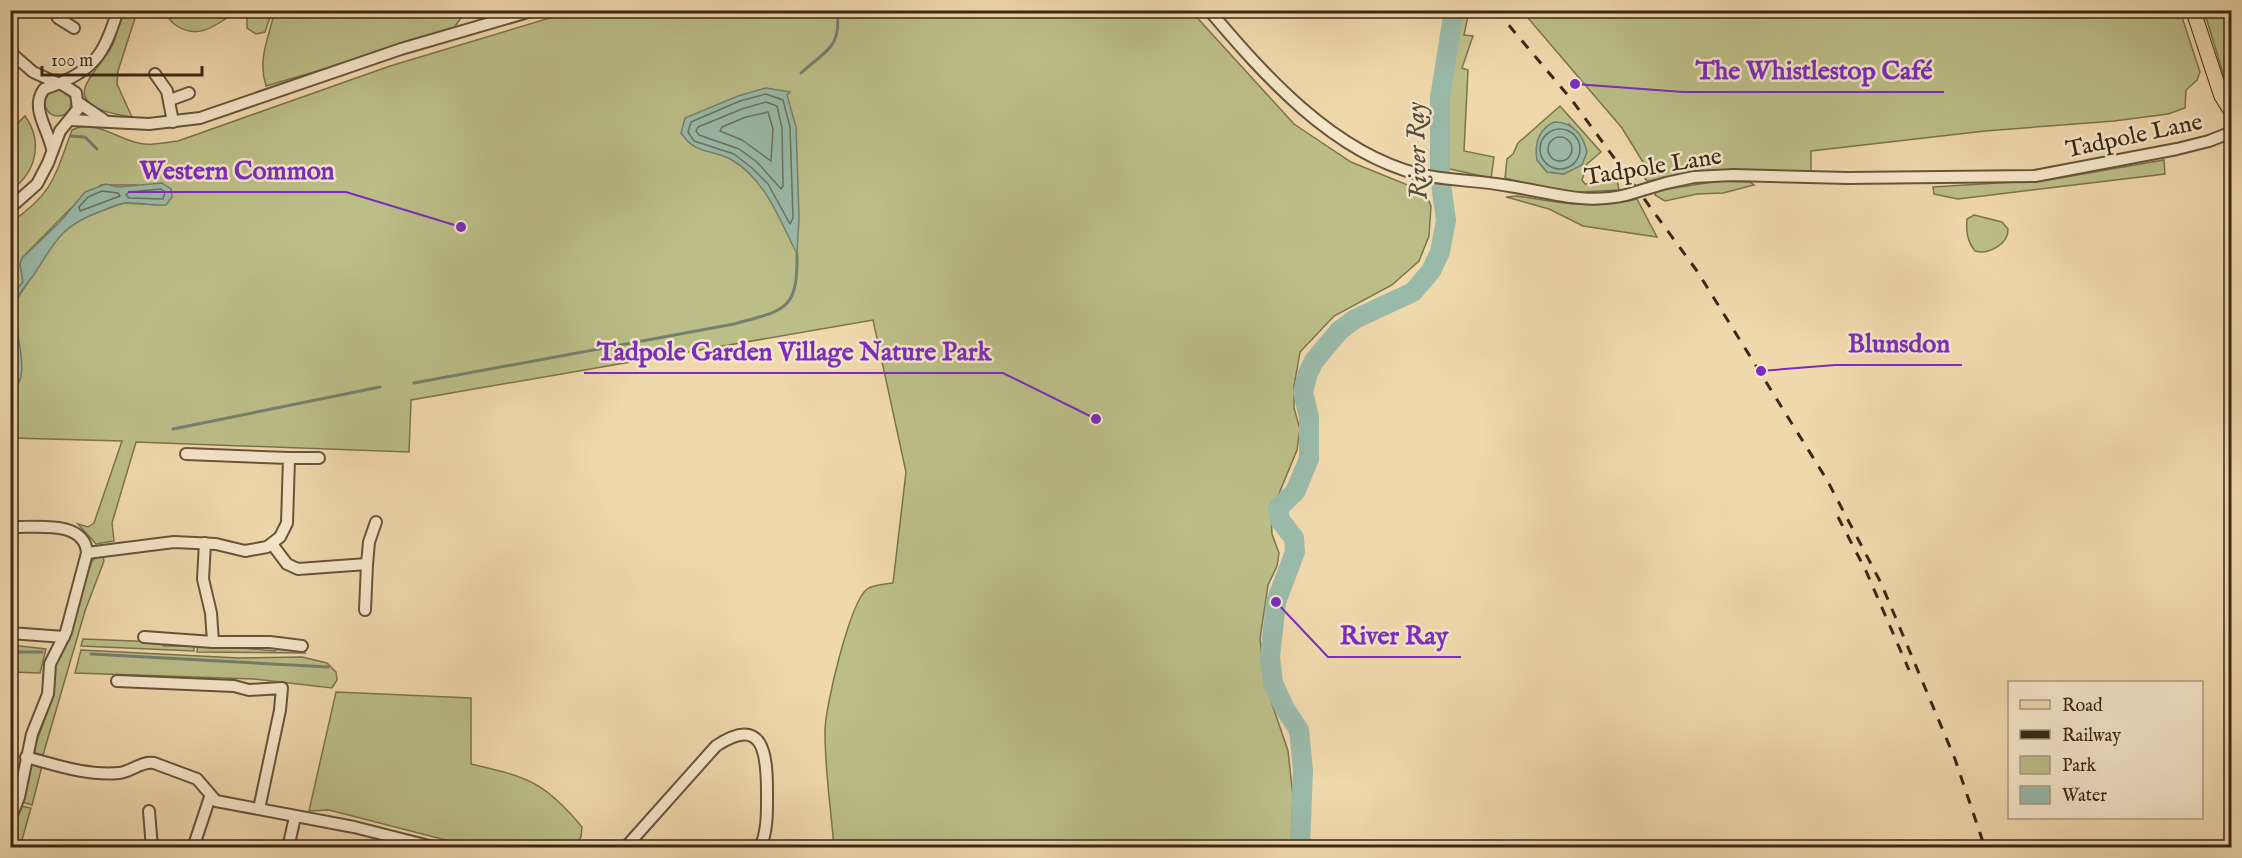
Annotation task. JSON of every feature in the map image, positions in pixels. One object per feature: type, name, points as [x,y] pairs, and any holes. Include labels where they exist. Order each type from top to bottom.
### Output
[{"type":"main road","points":[[2193,10],[2218,85],[2232,113]]},
{"type":"street","points":[[54,10],[58,18],[74,28]]},
{"type":"street","points":[[10,208],[37,184],[60,131],[78,109],[79,87],[87,69],[103,50],[117,10]]},
{"type":"street","points":[[41,116],[56,124],[69,121],[149,124],[213,114],[401,49],[535,10]]},
{"type":"street","name":"Tadpole Lane","points":[[1209,10],[1278,85],[1321,123],[1367,153],[1417,174],[1508,185],[1571,199],[1597,200],[1695,177],[1733,175],[1848,178],[2035,176],[2167,152],[2210,141],[2232,132]]},
{"type":"street","points":[[10,52],[33,72],[72,88],[78,100],[107,122]]},
{"type":"street","points":[[52,149],[37,105],[40,94],[50,85],[87,69]]},
{"type":"street","points":[[33,72],[40,94]]},
{"type":"street","points":[[155,74],[165,86],[170,100],[173,122]]},
{"type":"street","points":[[170,100],[189,93]]},
{"type":"street","points":[[186,454],[319,458]]},
{"type":"street","points":[[87,553],[163,543],[205,543],[250,551],[272,544],[280,537],[287,523],[289,458]]},
{"type":"street","points":[[365,610],[369,542],[376,522]]},
{"type":"street","points":[[10,527],[70,530],[84,540],[87,553],[64,637],[50,664],[48,694],[32,734],[17,805],[10,820]]},
{"type":"street","points":[[205,543],[202,579],[211,613],[213,642]]},
{"type":"street","points":[[272,544],[287,564],[298,569],[367,564]]},
{"type":"street","points":[[10,633],[64,637]]},
{"type":"street","points":[[144,637],[302,645]]},
{"type":"street","points":[[117,681],[234,686],[249,690],[287,687],[259,809]]},
{"type":"street","points":[[625,848],[716,746],[736,736],[754,737],[760,742],[766,755],[767,812],[760,848]]},
{"type":"street","points":[[26,757],[105,774],[125,772],[147,762],[154,763],[197,779],[210,797],[216,801],[437,848]]},
{"type":"street","points":[[193,848],[210,797]]},
{"type":"street","points":[[148,811],[152,848]]},
{"type":"street","points":[[288,848],[295,817]]},
{"type":"green space","points":[[272,10],[265,32],[256,34],[247,28],[247,18],[231,15],[211,28],[197,32],[182,29],[161,11]]},
{"type":"green space","points":[[123,11],[145,11],[136,15],[118,71],[117,84],[132,117],[117,115],[92,105],[84,93],[86,85],[112,46]]},
{"type":"green space","points":[[280,11],[519,11],[491,18],[463,15],[451,32],[266,86],[263,68],[264,52],[273,18],[278,16]]},
{"type":"green space","points":[[573,11],[1191,11],[1294,124],[1351,162],[1425,192],[1431,206],[1429,236],[1419,261],[1392,285],[1334,316],[1300,352],[1294,386],[1294,408],[1300,429],[1297,450],[1271,513],[1272,534],[1279,553],[1277,566],[1268,585],[1260,639],[1265,683],[1288,751],[1293,796],[1291,847],[834,847],[825,747],[829,703],[839,657],[860,598],[867,589],[893,583],[906,472],[873,320],[411,400],[409,452],[136,442],[112,523],[114,541],[96,544],[78,524],[88,527],[94,523],[122,441],[11,438],[11,390],[16,388],[21,357],[15,320],[17,299],[61,232],[85,217],[123,203],[160,205],[137,185],[101,185],[69,210],[22,258],[20,264],[23,282],[18,288],[11,288],[11,222],[36,202],[51,183],[72,130],[81,127],[99,128],[144,144],[178,141],[390,66]]},
{"type":"green space","points":[[1459,11],[1469,11],[1464,35],[1473,36],[1462,68],[1468,70],[1464,151],[1494,157],[1491,178],[1450,169],[1445,160],[1447,84]]},
{"type":"green space","points":[[1522,11],[2180,11],[2200,72],[2197,80],[2186,90],[2185,108],[2168,114],[2114,121],[1985,131],[1811,151],[1811,172],[1727,171],[1647,181],[1644,177],[1646,167],[1622,128]]},
{"type":"green space","points":[[2204,11],[2231,11],[2231,89],[2224,76]]},
{"type":"green space","points":[[58,90],[68,93],[71,103],[68,113],[58,116],[48,113],[45,103],[48,93]]},
{"type":"green space","points":[[1560,106],[1601,152],[1587,164],[1582,180],[1585,184],[1617,179],[1619,190],[1562,193],[1505,178],[1507,159],[1513,154],[1518,143]],"holes":[[[1569,124],[1579,135],[1564,174],[1547,172],[1537,160]]]},
{"type":"green space","points":[[25,116],[34,136],[35,156],[27,174],[11,190],[10,131]]},
{"type":"green space","points":[[2164,160],[2165,174],[1958,199],[1934,194],[1933,187],[2048,180]]},
{"type":"green space","points":[[1719,181],[1750,182],[1754,185],[1723,193],[1697,194],[1665,201],[1655,195],[1655,191]]},
{"type":"green space","points":[[1517,196],[1591,205],[1637,199],[1657,237],[1583,226],[1549,209],[1506,197]]},
{"type":"green space","points":[[1974,215],[2002,222],[2008,229],[2001,244],[1991,250],[1975,251],[1969,240],[1967,228],[1967,219]]},
{"type":"green space","points":[[96,557],[103,557],[104,561],[85,611],[43,755],[35,753],[34,749],[53,696],[55,667],[92,561]]},
{"type":"green space","points":[[83,639],[159,642],[164,646],[183,646],[189,643],[194,644],[194,651],[81,646]]},
{"type":"green space","points":[[11,645],[46,649],[40,673],[11,672]]},
{"type":"green space","points":[[198,645],[275,651],[279,648],[302,650],[305,653],[197,652]]},
{"type":"green space","points":[[81,650],[239,658],[302,657],[327,663],[336,672],[337,680],[332,688],[254,679],[75,673]]},
{"type":"green space","points":[[336,692],[471,698],[471,764],[507,773],[545,790],[582,827],[581,837],[574,848],[473,847],[329,810],[309,811]]},
{"type":"green space","points":[[42,766],[32,805],[22,802],[30,767]]},
{"type":"green space","points":[[21,806],[31,808],[20,847],[11,847],[10,828]]},
{"type":"water","points":[[766,88],[790,92],[787,95],[796,127],[799,217],[797,254],[771,202],[754,178],[732,160],[693,145],[681,133],[685,118],[738,96]]},
{"type":"water","points":[[1554,122],[1566,124],[1576,130],[1587,152],[1582,165],[1564,174],[1547,172],[1537,160],[1536,148],[1541,133]]},
{"type":"water","points":[[162,183],[171,189],[172,197],[166,205],[130,203],[115,205],[76,223],[67,229],[54,244],[22,289],[17,300],[16,323],[22,363],[18,384],[11,390],[11,288],[18,288],[23,282],[20,264],[22,258],[59,223],[85,192],[106,184],[118,187]]},
{"type":"waterway","points":[[801,73],[825,53],[834,41],[838,23],[837,10]]},
{"type":"waterway","name":"River Ray","points":[[1300,848],[1303,770],[1299,730],[1285,709],[1273,683],[1270,657],[1276,602],[1295,552],[1294,538],[1280,520],[1278,508],[1295,492],[1309,459],[1309,417],[1303,392],[1314,361],[1339,331],[1355,319],[1413,292],[1431,271],[1440,252],[1446,220],[1440,177],[1440,98],[1454,10]]},
{"type":"waterway","points":[[71,136],[85,137],[97,149]]},
{"type":"waterway","points":[[414,383],[734,324],[765,315],[785,306],[791,298],[797,273],[797,254]]},
{"type":"waterway","points":[[173,429],[380,387]]},
{"type":"waterway","points":[[10,652],[42,652]]},
{"type":"waterway","points":[[91,654],[328,667]]},
{"type":"railway","points":[[1496,10],[1571,99],[1697,271],[1827,480],[1881,583],[1955,759],[1985,848]]},
{"type":"railway","points":[[1838,517],[1866,571],[1909,670]]},
{"type":"place","name":"The Whistlestop Café","points":[[1575,84]]},
{"type":"place","name":"Western Common","points":[[461,227]]},
{"type":"place","name":"Blunsdon","points":[[1761,371]]},
{"type":"place","name":"Tadpole Garden Village Nature Park","points":[[1096,419]]},
{"type":"place","name":"River Ray","points":[[1276,602]]}]
